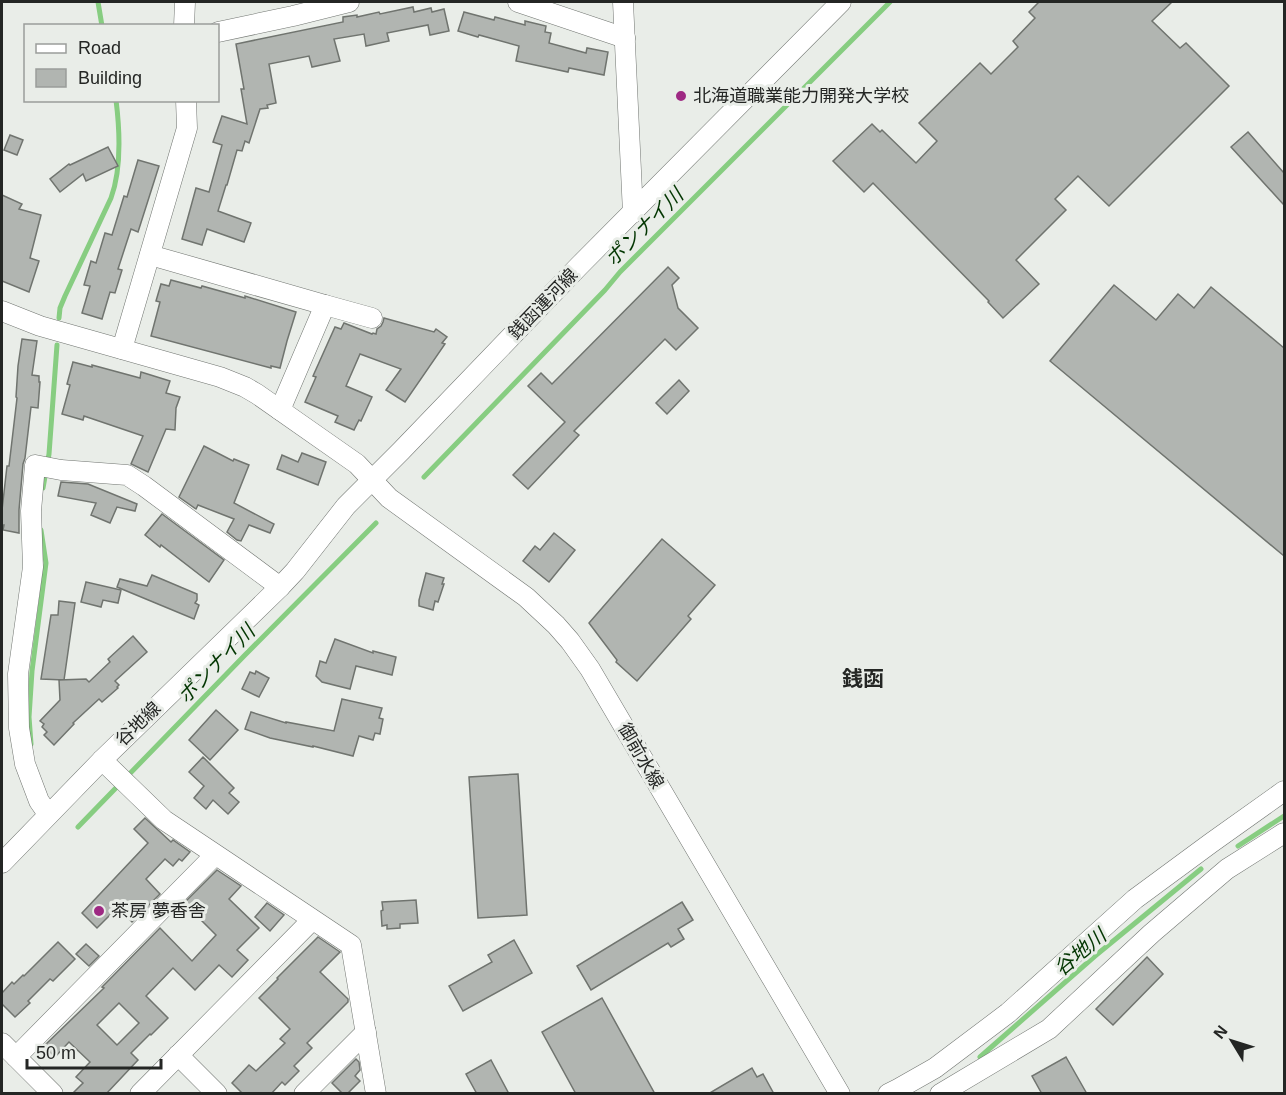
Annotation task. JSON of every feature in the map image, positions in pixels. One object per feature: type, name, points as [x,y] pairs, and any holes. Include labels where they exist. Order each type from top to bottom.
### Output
[{"type":"street","points":[[184,24],[185,2]]},
{"type":"street","points":[[219,32],[294,9],[350,2]]},
{"type":"street","points":[[518,2],[625,38]]},
{"type":"street","points":[[623,2],[633,213]]},
{"type":"street","name":"銭函運河線","points":[[372,480],[579,266],[841,2]]},
{"type":"street","points":[[122,349],[187,128],[186,102]]},
{"type":"street","points":[[150,255],[372,318]]},
{"type":"street","points":[[280,410],[325,305]]},
{"type":"street","name":"御前水線","points":[[2,311],[40,326],[232,381],[251,391],[357,464],[389,498],[526,597],[556,625],[590,669],[840,1094]]},
{"type":"street","points":[[48,814],[39,801],[25,764],[19,728],[18,674],[33,567],[31,511],[35,465],[61,470],[127,475],[280,587]]},
{"type":"street","name":"谷地線","points":[[2,863],[102,760],[280,587],[346,506],[372,480]]},
{"type":"street","points":[[102,760],[164,820],[351,945],[376,1094]]},
{"type":"street","points":[[888,1094],[935,1068],[1008,1013],[1134,899],[1284,791]]},
{"type":"street","points":[[940,1094],[1049,1029],[1152,933],[1227,869],[1284,833]]},
{"type":"street","points":[[1211,843],[1227,869]]},
{"type":"street","points":[[16,1057],[215,855]]},
{"type":"street","points":[[140,1094],[312,920]]},
{"type":"street","points":[[304,1094],[366,1032]]},
{"type":"street","points":[[2,1043],[53,1094]]},
{"type":"street","points":[[178,1055],[217,1094]]},
{"type":"building","points":[[1039,2],[1172,2],[1152,21],[1180,48],[1186,43],[1229,86],[1109,206],[1078,176],[1055,199],[1066,210],[1016,260],[1039,284],[1003,318],[873,183],[864,192],[833,161],[872,124],[880,132],[882,130],[916,163],[937,141],[919,123],[980,63],[991,74],[1018,47],[1013,41],[1035,18],[1029,12]]},
{"type":"building","points":[[413,7],[414,12],[431,8],[432,12],[444,9],[449,31],[430,35],[428,25],[387,33],[389,41],[366,46],[364,34],[334,39],[340,61],[312,67],[309,56],[269,64],[276,103],[267,105],[268,108],[260,109],[249,143],[245,141],[242,151],[237,150],[218,211],[251,223],[244,242],[207,229],[202,245],[182,239],[196,188],[209,192],[222,145],[213,142],[222,116],[247,124],[236,44],[343,22],[343,17],[357,15],[357,17],[379,12],[380,14]]},
{"type":"building","points":[[464,12],[494,20],[495,17],[525,25],[525,21],[546,26],[545,32],[551,33],[549,43],[586,53],[587,48],[608,52],[604,75],[569,68],[568,72],[516,61],[519,46],[458,31]]},
{"type":"building","points":[[1248,132],[1284,173],[1284,205],[1231,147]]},
{"type":"building","points":[[10,135],[23,140],[17,155],[4,150]]},
{"type":"building","points":[[108,147],[118,166],[86,181],[83,174],[60,192],[50,179],[69,164]]},
{"type":"building","points":[[138,160],[159,166],[138,232],[131,229],[118,269],[122,270],[115,293],[110,292],[102,319],[82,313],[90,286],[84,285],[91,261],[96,263],[105,233],[112,235]]},
{"type":"building","points":[[2,195],[22,204],[19,209],[41,215],[30,258],[39,261],[29,292],[2,281]]},
{"type":"building","points":[[668,267],[679,278],[672,285],[678,308],[698,328],[676,350],[665,339],[574,431],[579,435],[528,489],[513,475],[565,422],[528,386],[541,373],[552,384]]},
{"type":"building","points":[[171,280],[245,298],[245,296],[296,312],[280,368],[271,366],[271,368],[151,336],[160,302],[156,301],[161,284],[169,286]]},
{"type":"building","points":[[1114,285],[1156,320],[1178,294],[1194,308],[1211,287],[1284,348],[1284,556],[1050,361]]},
{"type":"building","points":[[384,318],[434,332],[436,329],[447,337],[442,343],[445,344],[405,402],[386,390],[401,369],[360,354],[346,386],[372,397],[361,421],[359,420],[354,430],[335,422],[338,416],[305,402],[316,377],[313,376],[335,327],[341,329],[344,323],[376,334]]},
{"type":"building","points":[[22,339],[37,341],[32,375],[39,376],[40,382],[38,408],[31,407],[23,464],[19,533],[3,530],[2,510],[17,398]]},
{"type":"building","points":[[73,362],[140,378],[141,372],[170,381],[166,393],[180,397],[176,408],[175,430],[166,429],[148,472],[131,464],[143,436],[84,416],[83,420],[62,414],[70,385],[67,384]]},
{"type":"building","points":[[679,380],[689,391],[667,414],[656,403]]},
{"type":"building","points":[[204,446],[233,461],[234,459],[249,465],[234,503],[274,524],[270,533],[249,525],[241,541],[237,540],[227,532],[234,519],[198,505],[196,509],[179,497]]},
{"type":"building","points":[[302,453],[326,462],[318,485],[277,469],[282,455],[298,462]]},
{"type":"building","points":[[61,482],[88,484],[137,504],[135,511],[117,507],[110,523],[91,515],[96,503],[58,496]]},
{"type":"building","points":[[162,514],[224,560],[209,582],[145,535]]},
{"type":"building","points":[[554,533],[575,550],[549,582],[523,561],[535,546],[540,550]]},
{"type":"building","points":[[662,539],[715,585],[688,616],[691,619],[637,681],[616,662],[617,660],[589,623]]},
{"type":"building","points":[[426,573],[444,578],[438,602],[435,601],[433,610],[419,606]]},
{"type":"building","points":[[152,575],[197,594],[195,603],[199,605],[194,619],[117,587],[120,579],[147,586]]},
{"type":"building","points":[[86,582],[121,590],[118,603],[103,600],[101,607],[81,602]]},
{"type":"building","points":[[59,601],[75,603],[64,680],[41,679],[51,615],[58,615]]},
{"type":"building","points":[[133,636],[147,652],[115,681],[119,685],[118,688],[102,702],[99,699],[73,723],[54,745],[44,735],[47,732],[40,721],[60,700],[59,680],[86,679],[89,682],[110,662],[108,659]]},
{"type":"building","points":[[335,639],[373,653],[373,651],[396,657],[392,675],[356,666],[350,689],[322,682],[316,676],[320,661],[326,663]]},
{"type":"building","points":[[256,671],[269,678],[259,697],[242,689],[250,672],[255,674]]},
{"type":"building","points":[[342,699],[382,708],[379,718],[383,719],[380,734],[375,733],[373,740],[359,736],[353,756],[270,738],[245,729],[251,712],[286,723],[334,731]]},
{"type":"building","points":[[216,710],[238,730],[210,760],[189,740]]},
{"type":"building","points":[[203,757],[234,788],[229,793],[239,802],[228,814],[213,800],[206,809],[194,798],[204,786],[189,772]]},
{"type":"building","points":[[518,774],[527,915],[478,918],[469,777]]},
{"type":"building","points":[[145,818],[171,842],[173,840],[190,852],[182,861],[179,859],[173,866],[165,859],[146,879],[160,894],[132,922],[118,907],[97,928],[82,913],[148,843],[134,829]]},
{"type":"building","points":[[217,870],[241,886],[229,899],[259,928],[237,950],[248,960],[232,977],[219,965],[195,990],[173,968],[146,996],[168,1018],[131,1053],[138,1060],[106,1094],[72,1094],[83,1083],[76,1077],[90,1062],[69,1042],[55,1057],[44,1046],[104,988],[102,987],[160,928],[192,961],[216,935],[184,903]],"holes":[[[119,1003],[139,1023],[117,1045],[97,1025]]]},
{"type":"building","points":[[416,900],[418,923],[400,924],[400,928],[387,929],[387,925],[382,926],[382,902]]},
{"type":"building","points":[[682,902],[693,920],[678,929],[684,939],[671,947],[668,943],[591,990],[577,966]]},
{"type":"building","points":[[267,903],[284,915],[270,931],[255,917]]},
{"type":"building","points":[[318,937],[340,952],[320,972],[348,999],[348,1002],[307,1043],[312,1048],[294,1066],[299,1071],[285,1085],[282,1082],[271,1094],[243,1094],[232,1083],[249,1065],[256,1071],[285,1043],[280,1039],[290,1029],[259,998]]},
{"type":"building","points":[[514,940],[532,973],[463,1011],[449,986],[492,962],[488,955]]},
{"type":"building","points":[[58,942],[75,959],[53,981],[50,979],[15,1017],[2,1004],[2,993],[12,982],[14,984],[24,976]]},
{"type":"building","points":[[86,944],[99,956],[89,966],[76,954]]},
{"type":"building","points":[[1147,957],[1163,974],[1113,1025],[1096,1009]]},
{"type":"building","points":[[602,998],[655,1094],[576,1094],[542,1032]]},
{"type":"building","points":[[1066,1057],[1087,1094],[1042,1094],[1032,1076]]},
{"type":"building","points":[[356,1059],[360,1070],[355,1076],[360,1081],[347,1094],[343,1094],[332,1083]]},
{"type":"building","points":[[491,1060],[509,1094],[477,1094],[466,1074]]},
{"type":"building","points":[[752,1068],[757,1077],[763,1074],[774,1094],[708,1094]]},
{"type":"waterway","name":"ポンナイ川","points":[[98,2],[102,24]]},
{"type":"waterway","name":"ポンナイ川","points":[[424,477],[620,272],[890,2]]},
{"type":"waterway","name":"ポンナイ川","points":[[59,318],[65,296],[115,186],[119,150],[116,102]]},
{"type":"waterway","name":"ポンナイ川","points":[[43,488],[49,454],[57,345]]},
{"type":"waterway","name":"ポンナイ川","points":[[78,827],[376,523]]},
{"type":"waterway","name":"ポンナイ川","points":[[31,744],[29,717],[32,671],[46,563],[41,530]]},
{"type":"waterway","name":"谷地川","points":[[1238,846],[1284,816]]},
{"type":"waterway","name":"谷地川","points":[[980,1057],[1095,956],[1201,869]]},
{"type":"place","name":"北海道職業能力開発大学校","points":[[681,96]]},
{"type":"place","name":"茶房 夢香舎","points":[[99,911]]},
{"type":"district","name":"銭函","points":[[863,679]]}]
